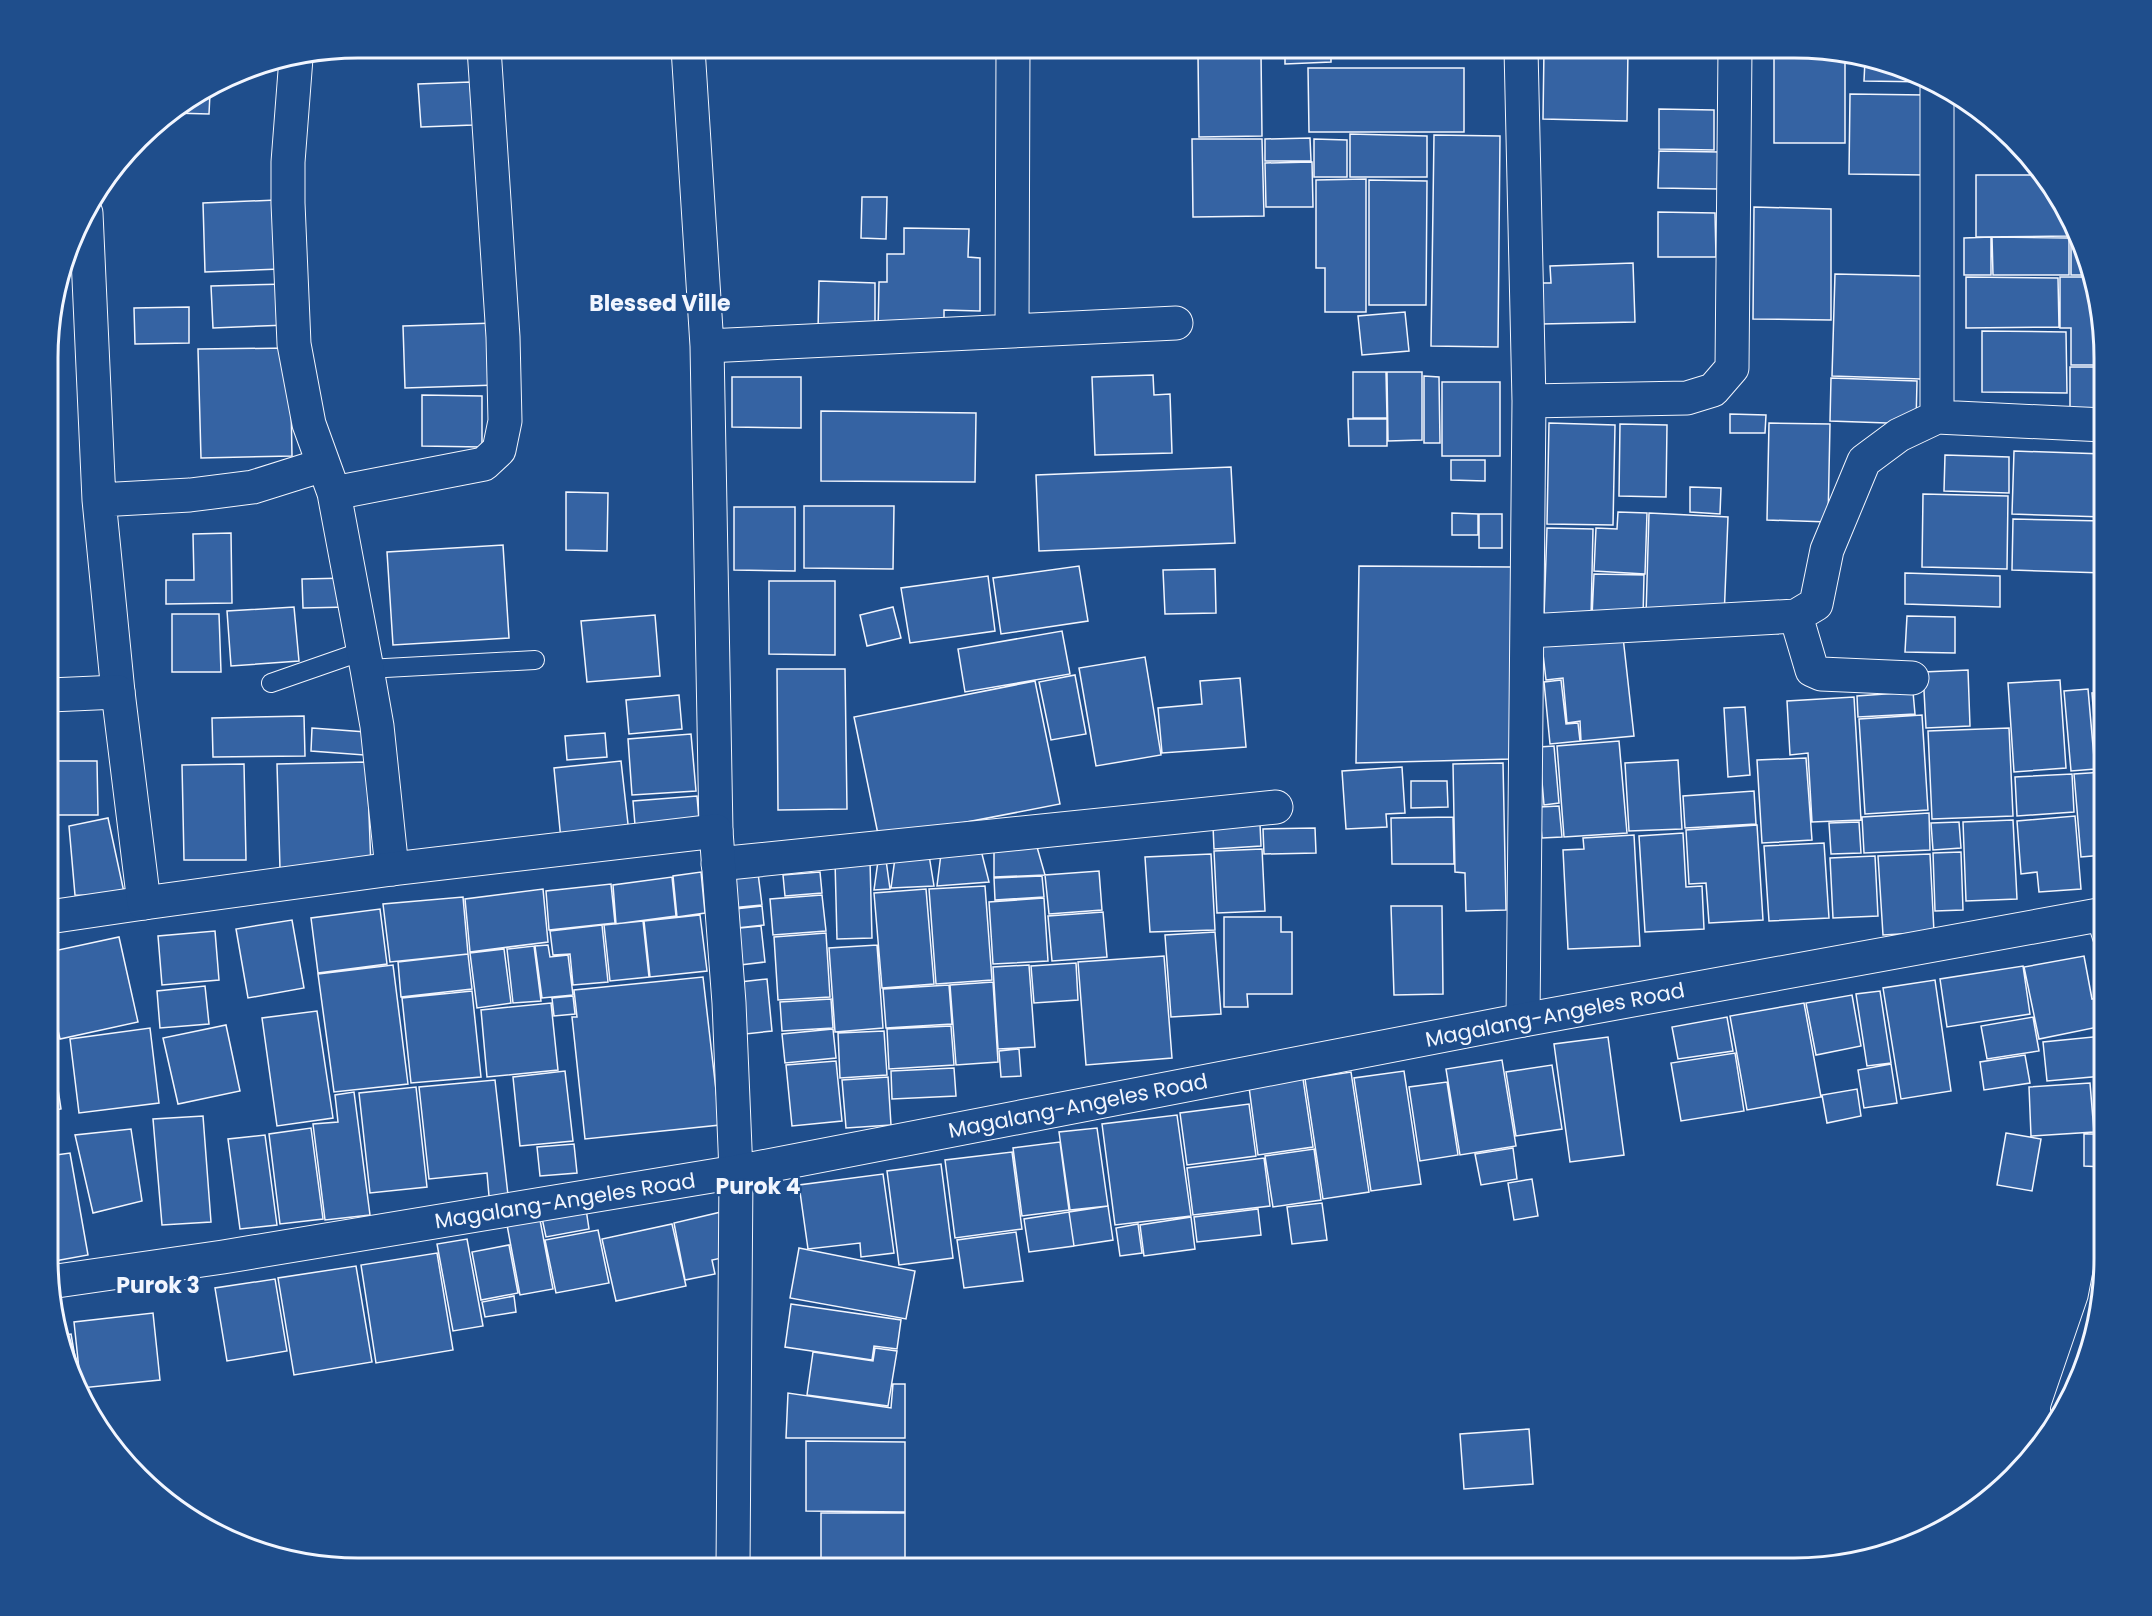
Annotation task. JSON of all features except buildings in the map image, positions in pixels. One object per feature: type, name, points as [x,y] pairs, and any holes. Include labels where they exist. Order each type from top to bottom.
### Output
[{"type":"street","points":[[99,500],[190,495],[484,464],[499,450],[505,421],[503,337],[485,58]]},
{"type":"street","points":[[689,58],[707,346],[716,831],[729,1003],[736,1173],[733,1558]]},
{"type":"street","points":[[1011,331],[1013,58]]},
{"type":"street","points":[[1521,58],[1529,401],[1523,1020]]},
{"type":"street","points":[[1529,401],[1687,398],[1713,390],[1732,368],[1735,58]]},
{"type":"street","points":[[295,65],[288,162],[294,344],[309,424],[328,479],[365,660],[377,726],[392,869]]},
{"type":"street","points":[[1936,417],[1937,95]]},
{"type":"street","points":[[87,231],[99,500],[118,692],[144,903]]},
{"type":"street","points":[[707,346],[1176,323]]},
{"type":"street","points":[[1528,631],[1796,616],[1816,604],[1827,550],[1864,461],[1899,435],[1936,417],[2094,425]]},
{"type":"street","points":[[1796,616],[1812,670],[1821,674],[1911,678]]},
{"type":"street","points":[[58,695],[118,692]]},
{"type":"street","points":[[718,864],[1276,807]]},
{"type":"street","points":[[58,916],[392,869],[716,831]]},
{"type":"street","name":"Magalang-Angeles Road","points":[[59,1281],[223,1257],[736,1173],[1523,1020],[2094,926]]},
{"type":"lane","points":[[271,683],[365,660],[535,660]]},
{"type":"district","name":"Blessed Ville","points":[[660,303]]},
{"type":"district","name":"Purok 4","points":[[758,1186]]},
{"type":"district","name":"Purok 3","points":[[158,1285]]}]
